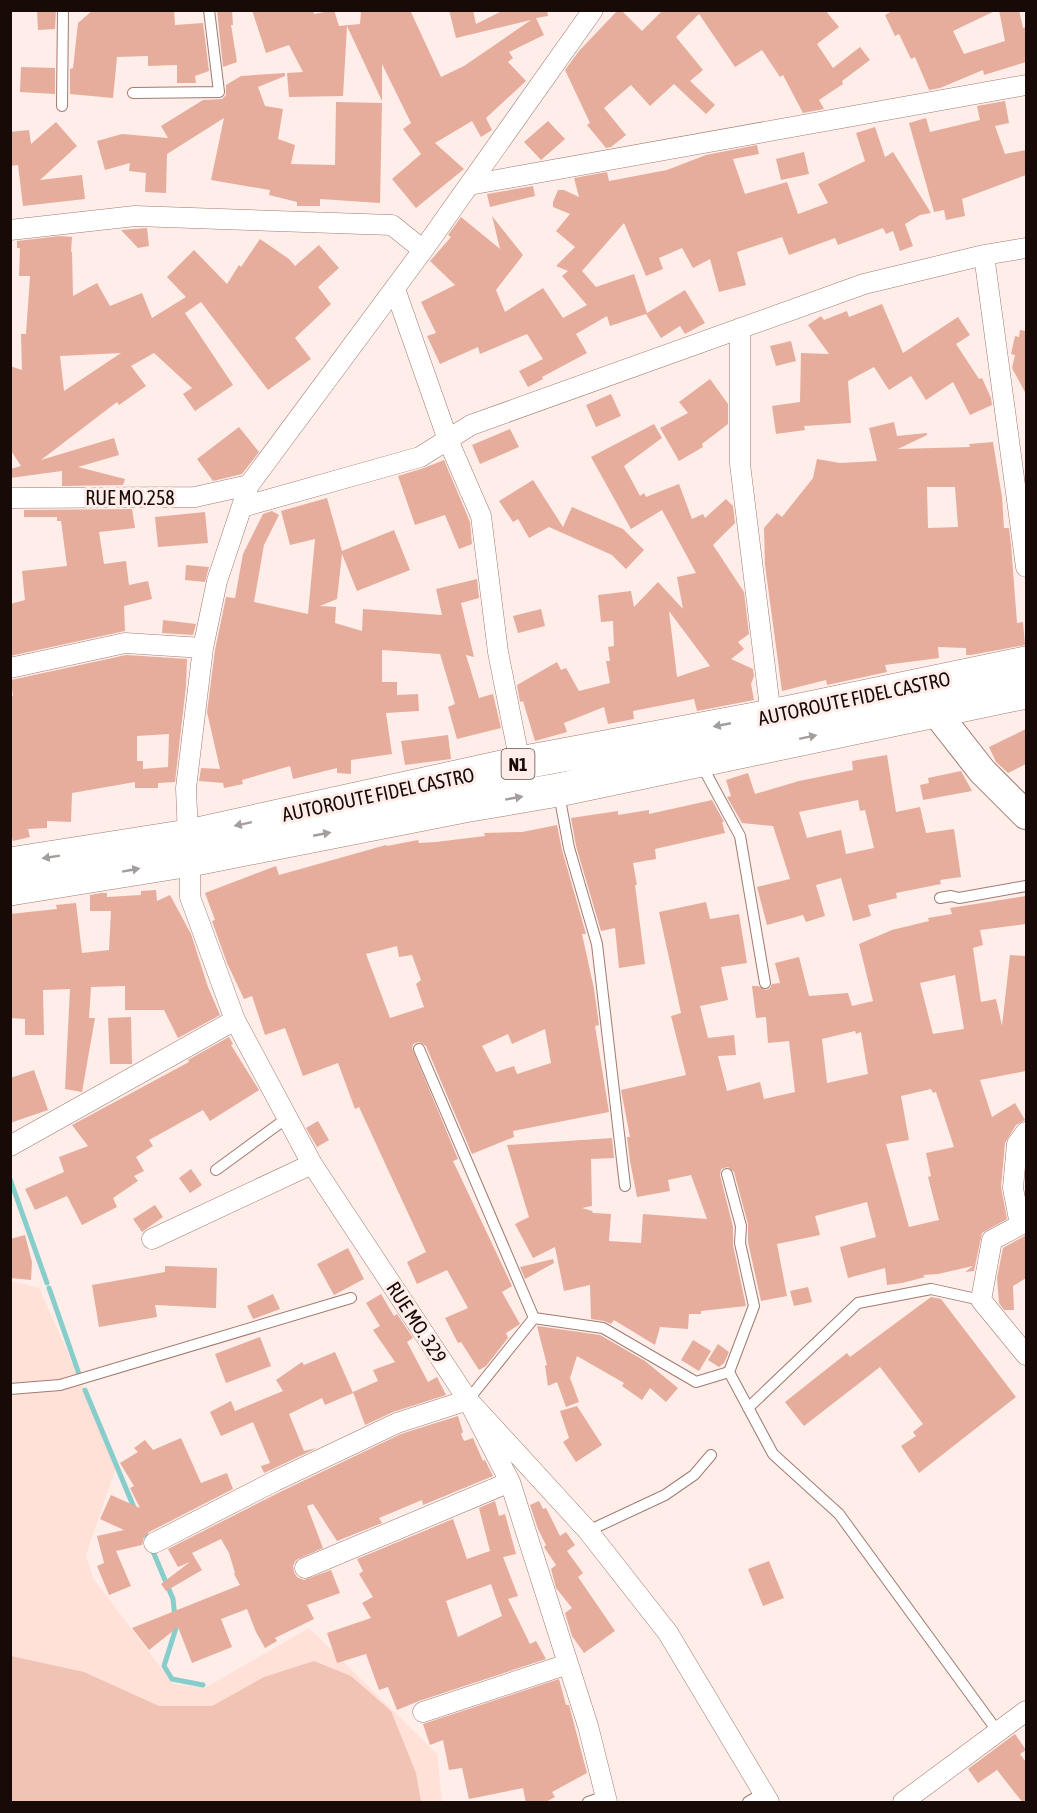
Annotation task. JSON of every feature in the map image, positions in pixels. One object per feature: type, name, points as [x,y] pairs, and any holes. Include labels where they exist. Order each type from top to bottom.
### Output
[{"type":"highway","name":"AUTOROUTE FIDEL CASTRO","points":[[10,889],[189,848],[520,763],[771,716],[1026,663]]},
{"type":"highway","name":"AUTOROUTE FIDEL CASTRO","points":[[10,864],[189,848],[453,808],[558,790],[1026,692]]},
{"type":"street","name":"RUE MO. 329","points":[[593,10],[423,250],[249,485],[217,581],[203,648],[186,788],[190,897],[235,1020],[312,1164],[468,1400],[510,1482],[588,1726],[600,1800]]},
{"type":"street","points":[[469,185],[1026,85]]},
{"type":"street","points":[[10,230],[135,216],[392,225],[423,250]]},
{"type":"street","points":[[242,507],[420,457],[471,425],[864,284],[984,255],[1026,248]]},
{"type":"street","points":[[984,255],[1019,461],[1026,567]]},
{"type":"street","points":[[394,289],[448,440],[481,516],[498,652],[520,763]]},
{"type":"street","points":[[740,328],[740,464],[771,716]]},
{"type":"street","name":"RUE MO.258","points":[[10,498],[195,497],[249,485]]},
{"type":"street","points":[[10,668],[125,644],[203,648]]},
{"type":"street","points":[[935,711],[982,771],[1026,815]]},
{"type":"street","points":[[10,1146],[235,1020]]},
{"type":"street","points":[[1026,1132],[1017,1144],[1013,1188],[1020,1225],[992,1240],[981,1300],[1026,1355]]},
{"type":"street","points":[[152,1239],[312,1164]]},
{"type":"street","points":[[154,1543],[396,1423],[468,1400],[588,1531],[668,1633],[760,1799]]},
{"type":"street","points":[[304,1568],[510,1482]]},
{"type":"street","points":[[423,1712],[568,1664]]},
{"type":"street","points":[[912,1800],[998,1732],[1024,1719]]},
{"type":"lane","points":[[62,106],[63,10]]},
{"type":"lane","points":[[133,93],[219,92],[209,10]]},
{"type":"lane","points":[[699,760],[740,836],[765,983]]},
{"type":"lane","points":[[558,790],[569,848],[597,944],[625,1186]]},
{"type":"lane","points":[[940,898],[951,896],[959,898],[1026,886]]},
{"type":"lane","points":[[419,1049],[534,1318]]},
{"type":"lane","points":[[216,1170],[288,1118]]},
{"type":"lane","points":[[727,1174],[741,1227],[740,1242],[754,1306],[729,1372],[773,1454],[839,1514],[998,1732]]},
{"type":"lane","points":[[748,1408],[858,1303],[931,1289],[981,1300]]},
{"type":"lane","points":[[10,1389],[60,1385],[351,1298]]},
{"type":"lane","points":[[534,1318],[603,1328],[696,1382],[729,1372]]},
{"type":"lane","points":[[468,1400],[534,1318]]},
{"type":"lane","points":[[588,1531],[665,1495],[694,1474],[711,1455]]},
{"type":"shaded area","points":[[11,1281],[39,1288],[117,1464],[86,1555],[93,1578],[173,1684],[205,1688],[309,1628],[437,1754],[442,1802],[11,1802]]},
{"type":"shaded area","points":[[11,1656],[84,1672],[159,1706],[212,1706],[264,1677],[314,1661],[351,1676],[391,1711],[416,1773],[421,1802],[11,1802]]},
{"type":"building","points":[[37,10],[56,10],[55,29],[38,30]]},
{"type":"building","points":[[93,10],[174,10],[175,25],[203,23],[209,71],[195,76],[196,83],[177,83],[177,65],[148,66],[148,56],[117,57],[113,98],[70,94],[70,69],[73,68],[78,23]]},
{"type":"building","points":[[217,10],[232,10],[233,25],[231,25],[237,62],[223,67]]},
{"type":"building","points":[[252,10],[313,10],[314,14],[334,10],[339,26],[360,24],[361,11],[410,10],[441,77],[464,66],[531,20],[456,38],[449,10],[473,10],[476,24],[504,10],[547,10],[548,16],[536,18],[544,35],[509,52],[513,58],[508,62],[526,81],[486,118],[492,130],[481,137],[472,121],[435,143],[464,169],[416,208],[392,179],[421,154],[403,129],[411,123],[382,64],[382,101],[347,26],[343,96],[289,97],[287,73],[303,72],[289,45],[266,53]]},
{"type":"building","points":[[618,10],[621,10],[642,31],[663,10],[825,10],[839,27],[817,44],[833,68],[860,47],[870,60],[842,81],[843,84],[819,100],[824,109],[803,113],[783,75],[780,77],[762,50],[735,67],[699,14],[676,37],[703,70],[690,81],[715,105],[706,114],[674,84],[650,106],[631,85],[604,108],[626,135],[611,147],[606,148],[587,125],[590,123],[565,70],[579,51]]},
{"type":"building","points":[[894,10],[997,10],[953,31],[964,54],[1005,41],[999,10],[1019,10],[1023,28],[1026,27],[1026,62],[984,75],[983,70],[940,88],[929,90],[915,57],[911,59],[899,34],[895,36],[885,15]]},
{"type":"building","points":[[21,67],[55,68],[55,94],[20,92]]},
{"type":"building","points":[[285,73],[285,76],[258,87],[265,106],[283,109],[278,139],[295,145],[291,164],[335,165],[336,102],[382,103],[380,203],[320,199],[320,206],[297,206],[297,202],[269,195],[270,190],[211,180],[224,118],[167,154],[166,193],[145,192],[146,173],[129,171],[130,163],[105,170],[97,141],[122,134],[168,138],[161,126],[203,100],[222,99],[226,95],[226,85],[241,76]]},
{"type":"building","points":[[1005,101],[1009,123],[995,126],[1005,154],[1026,150],[1026,175],[962,199],[965,216],[946,220],[944,210],[934,212],[909,123],[926,118],[930,132],[980,120],[977,106]]},
{"type":"building","points":[[548,121],[565,139],[541,160],[524,142]]},
{"type":"building","points":[[56,122],[77,146],[40,180],[82,175],[85,199],[23,206],[18,165],[10,166],[10,132],[29,130],[31,144]]},
{"type":"building","points":[[875,127],[885,157],[893,152],[931,213],[920,215],[905,224],[913,246],[900,251],[893,231],[886,234],[883,228],[838,245],[835,238],[789,255],[782,237],[737,252],[746,285],[719,292],[710,259],[693,268],[682,248],[659,258],[663,269],[646,276],[624,223],[582,271],[596,287],[634,274],[647,313],[685,290],[705,323],[685,334],[680,326],[661,338],[646,314],[610,326],[607,316],[576,334],[587,353],[528,387],[519,371],[543,359],[527,334],[480,354],[478,347],[440,364],[427,336],[436,333],[421,302],[455,285],[430,261],[451,237],[448,235],[461,217],[500,249],[492,216],[523,255],[496,290],[505,312],[543,288],[563,318],[587,305],[562,276],[568,271],[556,266],[575,247],[556,231],[570,214],[553,207],[553,202],[558,190],[564,190],[579,197],[574,178],[607,172],[609,181],[667,170],[706,155],[757,145],[759,154],[733,159],[745,194],[787,182],[798,214],[828,203],[818,184],[865,161],[856,133]]},
{"type":"building","points":[[804,152],[809,174],[781,180],[776,159]]},
{"type":"building","points":[[533,186],[535,196],[490,207],[487,194]]},
{"type":"building","points":[[147,228],[149,246],[138,248],[121,230]]},
{"type":"building","points":[[60,236],[72,237],[73,296],[97,283],[110,306],[142,293],[152,318],[186,297],[167,277],[194,250],[227,284],[260,239],[289,259],[295,266],[319,245],[339,268],[318,287],[331,304],[295,338],[311,359],[268,390],[201,302],[185,313],[233,385],[195,411],[183,394],[192,388],[154,353],[131,366],[146,386],[119,405],[117,402],[41,460],[114,438],[119,455],[78,467],[125,479],[123,485],[62,486],[62,471],[10,478],[10,469],[21,466],[10,449],[10,366],[22,370],[21,334],[26,334],[30,276],[19,276],[20,248],[17,248],[17,241]],"holes":[[[121,353],[64,391],[60,356]]]},
{"type":"building","points":[[882,304],[903,353],[958,317],[970,335],[956,344],[979,379],[982,378],[992,405],[970,415],[953,382],[926,400],[911,376],[889,390],[874,367],[848,381],[851,423],[804,426],[805,430],[776,434],[772,406],[800,402],[801,353],[829,354],[808,325],[821,316],[824,320],[847,311],[849,317]]},
{"type":"building","points":[[1020,330],[1026,331],[1026,394],[1012,368],[1015,355],[1011,354],[1015,336],[1019,337]]},
{"type":"building","points":[[791,341],[796,361],[776,366],[770,346]]},
{"type":"building","points":[[710,379],[728,404],[728,424],[702,444],[703,447],[679,461],[660,428],[688,413],[679,402]]},
{"type":"building","points":[[611,394],[621,416],[596,427],[586,405]]},
{"type":"building","points":[[894,422],[897,436],[927,433],[898,449],[970,447],[969,444],[993,442],[1002,497],[1004,528],[1009,528],[1017,623],[1023,622],[1025,645],[971,655],[966,655],[966,648],[938,647],[939,658],[885,665],[887,672],[827,685],[826,680],[782,691],[765,565],[764,528],[777,513],[782,517],[813,478],[817,459],[840,463],[877,461],[869,428]],"holes":[[[927,487],[955,487],[958,527],[928,528]]]},
{"type":"building","points":[[654,424],[662,438],[624,466],[640,496],[644,493],[646,497],[679,484],[692,519],[703,514],[705,518],[726,499],[733,506],[735,523],[713,545],[744,592],[749,634],[738,642],[744,649],[731,659],[753,669],[754,676],[751,684],[754,700],[697,711],[694,699],[633,711],[634,719],[608,724],[604,707],[564,723],[567,732],[535,741],[523,701],[520,702],[517,685],[557,662],[561,670],[566,668],[579,691],[610,683],[606,661],[610,661],[608,647],[614,646],[613,621],[601,622],[598,595],[631,591],[634,607],[658,582],[683,609],[677,577],[696,573],[662,510],[631,529],[591,457]],"holes":[[[669,611],[710,666],[677,677]]]},
{"type":"building","points":[[239,427],[259,452],[242,474],[213,481],[197,459]]},
{"type":"building","points":[[510,429],[519,447],[480,464],[472,445]]},
{"type":"building","points":[[444,460],[470,522],[472,544],[459,549],[445,515],[415,525],[398,476]]},
{"type":"building","points":[[533,480],[563,527],[572,507],[623,529],[644,550],[626,569],[612,555],[549,527],[529,538],[518,519],[513,522],[499,501]]},
{"type":"building","points":[[327,498],[342,551],[394,530],[410,570],[357,591],[342,554],[337,599],[320,606],[336,607],[335,623],[362,631],[363,609],[442,615],[436,589],[477,579],[479,598],[461,603],[474,657],[466,655],[479,698],[493,694],[501,728],[457,739],[448,707],[455,704],[440,654],[382,650],[382,682],[397,682],[397,695],[418,694],[419,711],[386,713],[392,754],[351,760],[351,774],[337,773],[337,768],[293,779],[290,766],[242,780],[243,784],[224,788],[223,783],[199,781],[201,768],[220,769],[207,712],[215,650],[226,597],[235,598],[243,554],[263,514],[272,511],[279,515],[264,545],[254,602],[308,614],[315,539],[290,545],[281,511]]},
{"type":"building","points":[[132,509],[135,528],[99,532],[104,564],[126,561],[129,585],[148,581],[152,599],[124,606],[125,631],[10,656],[10,604],[25,600],[22,571],[67,566],[61,521],[57,521],[57,517],[24,517],[24,510]]},
{"type":"building","points":[[205,512],[208,543],[158,547],[155,517]]},
{"type":"building","points":[[186,565],[209,567],[205,582],[185,580]]},
{"type":"building","points":[[541,609],[545,626],[518,633],[513,616]]},
{"type":"building","points":[[163,620],[196,624],[193,635],[162,633]]},
{"type":"building","points":[[126,655],[187,659],[175,782],[158,783],[158,788],[135,788],[135,782],[72,793],[71,822],[47,821],[47,828],[28,829],[30,837],[13,841],[10,830],[10,696],[13,696],[11,680]],"holes":[[[169,734],[168,767],[143,769],[143,761],[137,761],[137,736]]]},
{"type":"building","points":[[1026,729],[1026,764],[1008,773],[996,762],[989,747]]},
{"type":"building","points":[[448,735],[451,759],[405,765],[401,741]]},
{"type":"building","points":[[887,755],[896,812],[920,807],[926,833],[954,829],[961,877],[940,880],[941,884],[896,893],[897,898],[868,905],[871,916],[853,921],[841,878],[816,885],[825,916],[806,922],[803,915],[767,925],[757,887],[790,879],[773,826],[742,823],[727,797],[731,796],[726,780],[748,773],[755,794],[799,781],[853,770],[852,761]],"holes":[[[858,800],[860,811],[865,810],[874,848],[846,854],[841,830],[807,838],[799,812]]]},
{"type":"building","points":[[961,771],[972,791],[923,800],[920,785],[929,783],[928,778]]},
{"type":"building","points":[[712,800],[724,822],[722,822],[725,833],[655,849],[656,859],[633,863],[645,964],[619,968],[615,928],[601,931],[576,846],[571,818],[618,811],[618,815],[649,810],[649,814]]},
{"type":"building","points":[[557,825],[586,934],[582,934],[594,989],[599,1025],[595,1026],[609,1112],[513,1131],[514,1137],[472,1154],[426,1046],[419,1042],[413,1044],[412,1048],[458,1159],[453,1161],[512,1286],[502,1292],[520,1324],[506,1333],[508,1338],[486,1366],[479,1370],[461,1342],[458,1343],[445,1318],[468,1308],[447,1270],[417,1284],[407,1262],[426,1252],[359,1107],[355,1109],[338,1063],[303,1076],[285,1028],[265,1035],[252,996],[244,999],[227,963],[205,893],[276,866],[279,875],[386,845],[418,840],[419,843],[436,842],[485,836],[484,833],[522,832]],"holes":[[[397,946],[399,957],[412,955],[421,980],[416,984],[424,1007],[390,1018],[366,954]],[[545,1029],[551,1063],[517,1074],[514,1066],[496,1072],[482,1046],[508,1034],[512,1044]]]},
{"type":"building","points":[[156,890],[157,901],[170,895],[191,934],[208,987],[220,1015],[178,1038],[164,1010],[125,1010],[125,986],[91,987],[89,1018],[95,1018],[82,1092],[65,1089],[70,989],[43,990],[44,1035],[25,1035],[25,1019],[10,1018],[10,914],[57,909],[56,905],[76,903],[82,953],[109,950],[111,911],[90,911],[90,895],[107,893],[107,897],[141,895],[141,891]]},
{"type":"building","points":[[1026,896],[1026,924],[980,930],[983,945],[973,948],[981,1002],[996,999],[1002,1026],[1010,955],[1026,956],[1026,1071],[980,1080],[992,1117],[1015,1103],[1025,1120],[1016,1125],[1005,1143],[1001,1187],[1007,1219],[982,1233],[974,1271],[965,1272],[973,1266],[923,1275],[925,1277],[887,1285],[885,1268],[848,1278],[840,1247],[876,1237],[867,1202],[815,1216],[820,1235],[777,1244],[787,1296],[761,1301],[748,1242],[748,1224],[734,1172],[728,1167],[721,1169],[720,1175],[733,1227],[733,1245],[746,1306],[689,1314],[688,1329],[660,1327],[655,1345],[614,1320],[611,1324],[591,1319],[590,1285],[564,1291],[555,1247],[533,1258],[515,1224],[529,1217],[507,1145],[612,1138],[614,1158],[591,1159],[592,1206],[582,1208],[593,1213],[611,1214],[609,1241],[641,1243],[643,1214],[707,1219],[691,1175],[668,1180],[670,1191],[637,1197],[630,1161],[627,1137],[630,1137],[621,1090],[686,1075],[671,1016],[681,1013],[659,912],[706,902],[710,919],[739,914],[747,963],[721,967],[728,1000],[700,1006],[708,1038],[734,1035],[736,1055],[718,1056],[727,1091],[760,1082],[764,1099],[795,1092],[789,1041],[768,1043],[766,1017],[756,1018],[752,986],[766,990],[772,984],[780,983],[775,963],[799,957],[809,996],[848,993],[852,1006],[873,1001],[859,944],[892,930],[929,921],[928,918],[952,914],[950,908]],"holes":[[[955,975],[964,1029],[933,1034],[920,983]],[[855,1031],[856,1034],[861,1032],[868,1074],[827,1083],[822,1039]],[[931,1089],[933,1093],[936,1092],[954,1147],[926,1153],[931,1176],[928,1177],[939,1220],[909,1227],[886,1144],[909,1140],[901,1096]]]},
{"type":"building","points":[[131,1017],[132,1064],[110,1064],[108,1018]]},
{"type":"building","points":[[229,1037],[233,1044],[231,1045],[259,1090],[210,1121],[203,1110],[149,1140],[153,1146],[136,1157],[144,1171],[134,1176],[138,1181],[113,1198],[117,1207],[82,1225],[67,1196],[35,1210],[25,1189],[64,1172],[59,1157],[88,1146],[72,1125],[189,1062],[188,1060]]},
{"type":"building","points":[[34,1070],[48,1110],[10,1123],[10,1078]]},
{"type":"building","points":[[318,1121],[329,1140],[317,1147],[306,1128]]},
{"type":"building","points":[[191,1169],[202,1185],[190,1193],[179,1178]]},
{"type":"building","points":[[155,1205],[163,1217],[142,1232],[133,1219]]},
{"type":"building","points":[[25,1235],[32,1262],[31,1280],[10,1278],[10,1239]]},
{"type":"building","points":[[1026,1235],[1026,1278],[1013,1286],[1014,1310],[1004,1310],[999,1303],[997,1278],[1003,1248]]},
{"type":"building","points":[[348,1248],[364,1279],[334,1295],[317,1264]]},
{"type":"building","points":[[553,1259],[554,1263],[525,1279],[520,1267]]},
{"type":"building","points":[[165,1266],[217,1268],[216,1308],[155,1305],[157,1317],[99,1327],[92,1285],[165,1272]]},
{"type":"building","points":[[808,1287],[812,1302],[794,1306],[790,1291]]},
{"type":"building","points":[[273,1294],[280,1309],[253,1319],[247,1306]]},
{"type":"building","points":[[381,1294],[394,1316],[397,1314],[413,1338],[407,1342],[428,1382],[437,1377],[446,1395],[393,1412],[365,1425],[353,1392],[378,1381],[373,1370],[395,1362],[373,1330],[380,1326],[366,1303]]},
{"type":"building","points":[[931,1297],[941,1299],[1016,1397],[919,1473],[901,1446],[916,1436],[913,1432],[923,1424],[880,1367],[804,1426],[785,1402],[847,1353],[850,1357]]},
{"type":"building","points":[[537,1326],[600,1335],[645,1361],[678,1388],[666,1402],[650,1388],[642,1400],[622,1386],[624,1383],[577,1356],[570,1378],[579,1402],[566,1407],[557,1382],[548,1386],[545,1366],[547,1365]]},
{"type":"building","points":[[260,1337],[271,1366],[226,1383],[215,1354]]},
{"type":"building","points":[[693,1340],[711,1351],[699,1371],[681,1360]]},
{"type":"building","points":[[718,1344],[729,1352],[724,1363],[719,1367],[708,1360]]},
{"type":"building","points":[[335,1352],[353,1393],[325,1405],[322,1398],[289,1414],[304,1451],[317,1448],[264,1473],[261,1466],[270,1463],[253,1422],[221,1436],[210,1412],[231,1401],[235,1411],[283,1391],[276,1380],[302,1362],[304,1365]]},
{"type":"building","points":[[577,1406],[602,1445],[576,1462],[563,1442],[569,1438],[560,1411]]},
{"type":"building","points":[[458,1416],[464,1441],[473,1438],[483,1461],[485,1460],[493,1476],[423,1505],[422,1500],[379,1518],[382,1523],[337,1541],[313,1504],[307,1506],[323,1548],[296,1560],[293,1566],[294,1572],[297,1577],[304,1580],[331,1570],[340,1593],[307,1605],[314,1619],[275,1638],[277,1641],[265,1648],[247,1609],[221,1619],[232,1647],[192,1663],[178,1627],[149,1650],[132,1628],[240,1585],[234,1574],[229,1553],[221,1539],[192,1553],[202,1570],[166,1591],[161,1584],[190,1562],[178,1567],[168,1549],[401,1434]]},
{"type":"building","points":[[181,1438],[201,1483],[227,1473],[233,1489],[149,1532],[144,1537],[142,1545],[116,1551],[131,1586],[109,1595],[97,1566],[104,1563],[97,1536],[124,1530],[100,1519],[111,1495],[140,1508],[130,1488],[134,1486],[120,1463],[138,1452],[134,1448],[145,1440],[153,1450]]},
{"type":"building","points":[[495,1501],[499,1516],[505,1514],[516,1554],[503,1557],[518,1596],[508,1599],[530,1644],[536,1641],[546,1659],[397,1710],[388,1687],[379,1690],[366,1654],[337,1663],[327,1633],[371,1618],[362,1603],[373,1597],[359,1574],[363,1571],[357,1559],[453,1519],[467,1559],[490,1551],[479,1508]],"holes":[[[491,1584],[502,1616],[458,1637],[446,1601]]]},
{"type":"building","points":[[539,1501],[543,1509],[546,1508],[560,1536],[566,1532],[575,1545],[567,1551],[583,1573],[578,1577],[615,1631],[584,1653],[572,1636],[565,1613],[572,1608],[556,1588],[551,1569],[556,1565],[544,1547],[546,1545],[530,1505]]},
{"type":"building","points":[[769,1561],[784,1598],[763,1606],[748,1569]]},
{"type":"building","points":[[559,1679],[566,1705],[569,1705],[587,1773],[552,1792],[555,1797],[544,1803],[526,1803],[523,1788],[469,1799],[462,1768],[449,1770],[443,1740],[430,1745],[423,1724]]},
{"type":"building","points":[[1015,1734],[1026,1750],[1020,1754],[1026,1762],[1026,1803],[1023,1803],[997,1770],[978,1783],[968,1769]]},
{"type":"waterway","points":[[10,1179],[47,1283]]},
{"type":"waterway","points":[[49,1288],[79,1374]]},
{"type":"waterway","points":[[85,1390],[135,1510]]},
{"type":"waterway","points":[[144,1530],[173,1599],[176,1628],[164,1666],[172,1679],[203,1685]]}]
